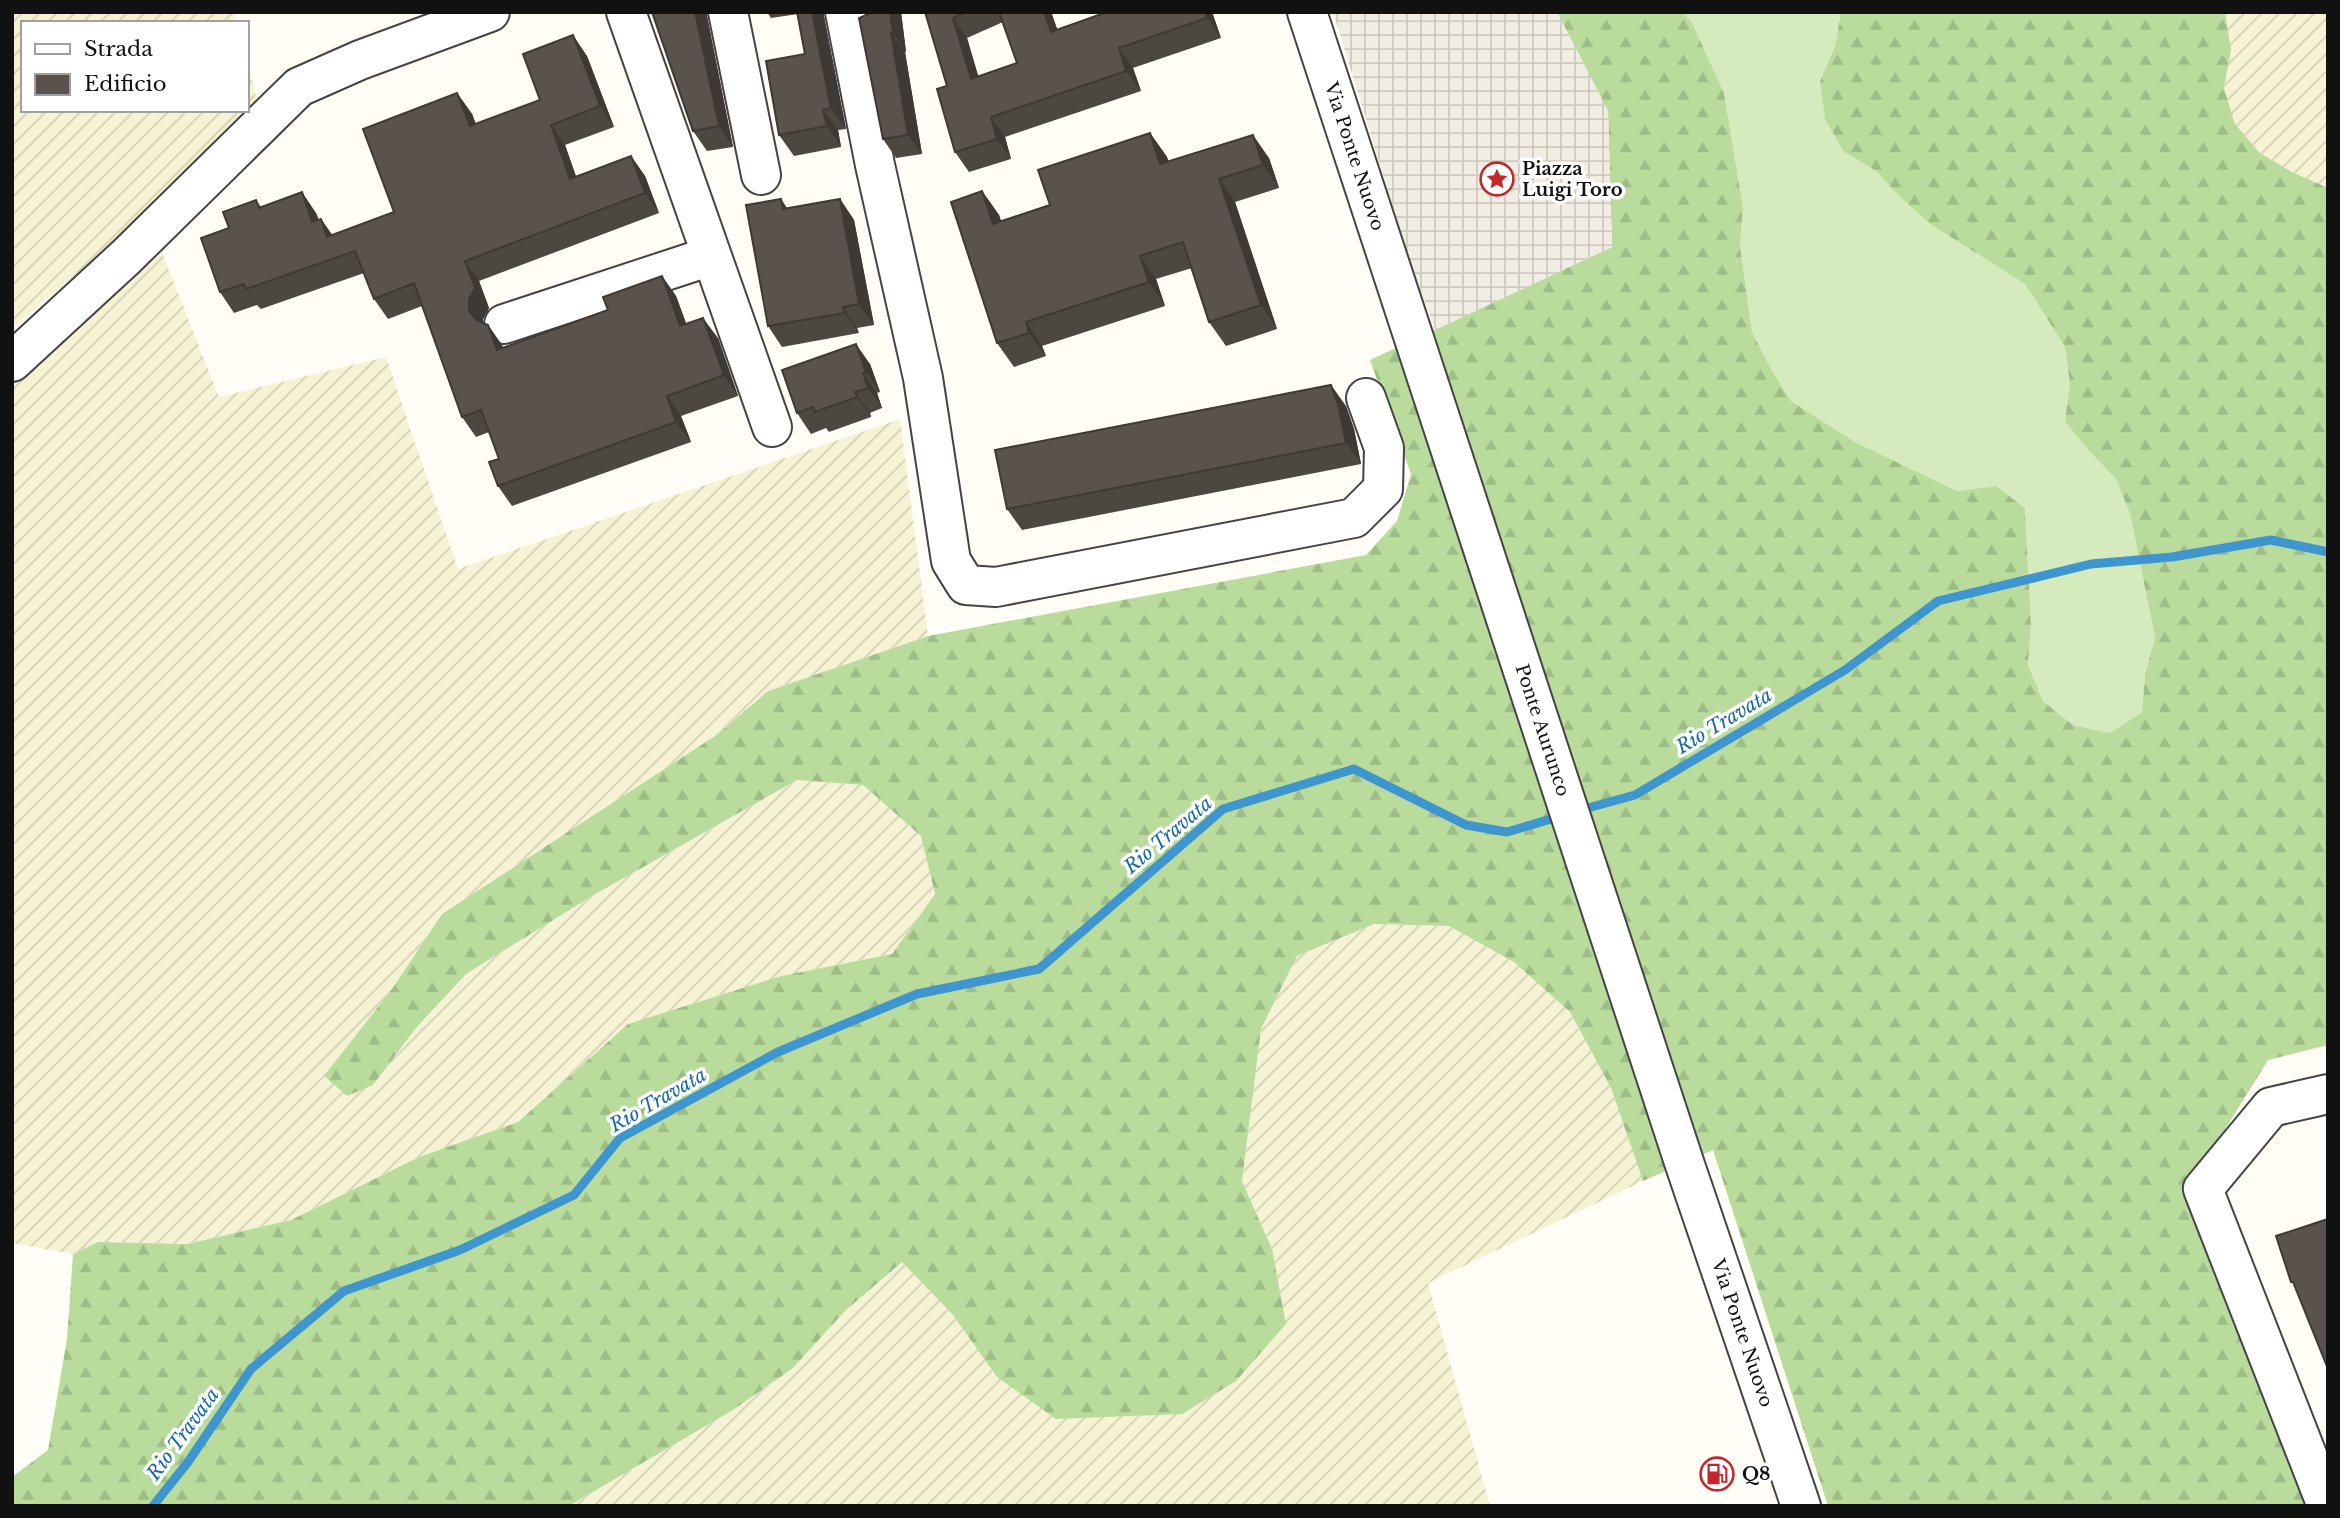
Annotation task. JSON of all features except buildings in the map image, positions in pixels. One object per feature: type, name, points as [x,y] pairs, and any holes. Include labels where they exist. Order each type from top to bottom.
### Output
[{"type":"street","points":[[12,362],[127,257],[299,87],[360,60],[490,12]]},
{"type":"street","points":[[626,12],[772,427]]},
{"type":"street","points":[[728,12],[761,175]]},
{"type":"street","points":[[845,12],[875,165],[923,378],[951,561],[965,585],[996,587],[1354,518],[1383,489],[1384,448],[1366,398]]},
{"type":"street","name":"Via Ponte Nuovo","points":[[1307,12],[1401,301]]},
{"type":"street","points":[[504,324],[710,256]]},
{"type":"street","name":"Ponte Aurunco","points":[[1401,301],[1684,1162]]},
{"type":"street","points":[[2327,1506],[2316,1447],[2203,1189],[2272,1107],[2328,1094]]},
{"type":"street","name":"Via Ponte Nuovo","points":[[1684,1162],[1801,1506]]},
{"type":"shaded area","points":[[12,12],[234,12],[236,21],[21,21],[21,112],[246,112],[147,214],[12,328]]},
{"type":"shaded area","name":"Piazza Luigi Toro","points":[[1333,12],[1557,12],[1608,111],[1612,247],[1435,330],[1406,249]]},
{"type":"shaded area","points":[[2225,12],[2328,12],[2328,188],[2292,172],[2260,153],[2235,124],[2224,88],[2231,50]]},
{"type":"shaded area","points":[[248,65],[257,101],[248,110]]},
{"type":"shaded area","points":[[161,250],[219,397],[386,357],[458,569],[900,419],[928,636],[768,691],[718,734],[442,914],[392,989],[373,1085],[416,1028],[466,974],[592,896],[797,780],[863,785],[921,836],[935,894],[892,954],[781,976],[628,1024],[518,1122],[419,1157],[291,1220],[187,1244],[98,1242],[73,1254],[12,1243],[12,388]]},
{"type":"shaded area","points":[[1374,924],[1449,926],[1514,962],[1570,1012],[1611,1088],[1643,1181],[1428,1283],[1490,1506],[569,1506],[733,1410],[793,1368],[845,1311],[902,1262],[953,1315],[997,1377],[1272,1249],[1242,1181],[1261,1029],[1297,956]]},
{"type":"green space","points":[[1557,12],[1683,12],[1692,23],[1724,93],[1743,207],[1740,246],[1752,332],[1770,367],[1791,401],[1855,442],[1957,491],[1996,486],[2025,508],[2031,625],[2028,665],[2043,701],[2073,725],[2110,733],[2142,712],[2145,674],[2155,638],[2130,514],[2116,479],[2065,421],[2070,384],[2065,347],[2025,284],[1930,224],[1876,171],[1844,152],[1825,119],[1820,81],[1835,46],[1841,12],[2225,12],[2231,50],[2224,88],[2235,124],[2260,153],[2292,172],[2328,188],[2328,1045],[2268,1060],[2187,1191],[2305,1506],[1828,1506],[1713,1150],[1643,1181],[1611,1088],[1570,1012],[1514,962],[1449,926],[1374,924],[1297,956],[1261,1029],[1242,1181],[1272,1249],[1286,1324],[1236,1381],[1182,1414],[1056,1419],[997,1377],[953,1315],[902,1262],[845,1311],[793,1368],[733,1410],[569,1506],[12,1506],[12,1477],[48,1450],[67,1339],[73,1254],[98,1242],[187,1244],[291,1220],[419,1157],[518,1122],[628,1024],[781,976],[892,954],[935,894],[921,836],[863,785],[797,780],[592,896],[466,974],[416,1028],[373,1085],[347,1096],[324,1076],[392,989],[442,914],[718,734],[768,691],[928,636],[1366,555],[1397,521],[1411,474],[1370,360],[1612,247],[1608,111]]},
{"type":"green space","points":[[1683,12],[1841,12],[1835,46],[1820,81],[1844,152],[1876,171],[1930,224],[2025,284],[2065,347],[2070,384],[2066,421],[2089,451],[2116,479],[2130,514],[2155,639],[2145,674],[2142,712],[2110,733],[2073,725],[2043,701],[2028,665],[2031,625],[2025,508],[1996,486],[1957,491],[1855,442],[1791,401],[1770,367],[1752,332],[1740,246],[1743,207],[1724,93],[1692,24]]},
{"type":"waterway","name":"Rio Travata","points":[[1577,811],[1635,795],[1845,670],[1938,601],[2091,564],[2172,557],[2271,540],[2328,552]]},
{"type":"waterway","name":"Rio Travata","points":[[153,1506],[188,1462],[251,1369],[344,1291],[460,1250],[574,1195],[620,1138],[778,1052],[917,994],[1039,969],[1223,809],[1354,769],[1466,825],[1507,832],[1561,816]]},
{"type":"place","name":"Piazza Luigi Toro","points":[[1497,179]]},
{"type":"place","name":"Q8","points":[[1717,1474]]}]
